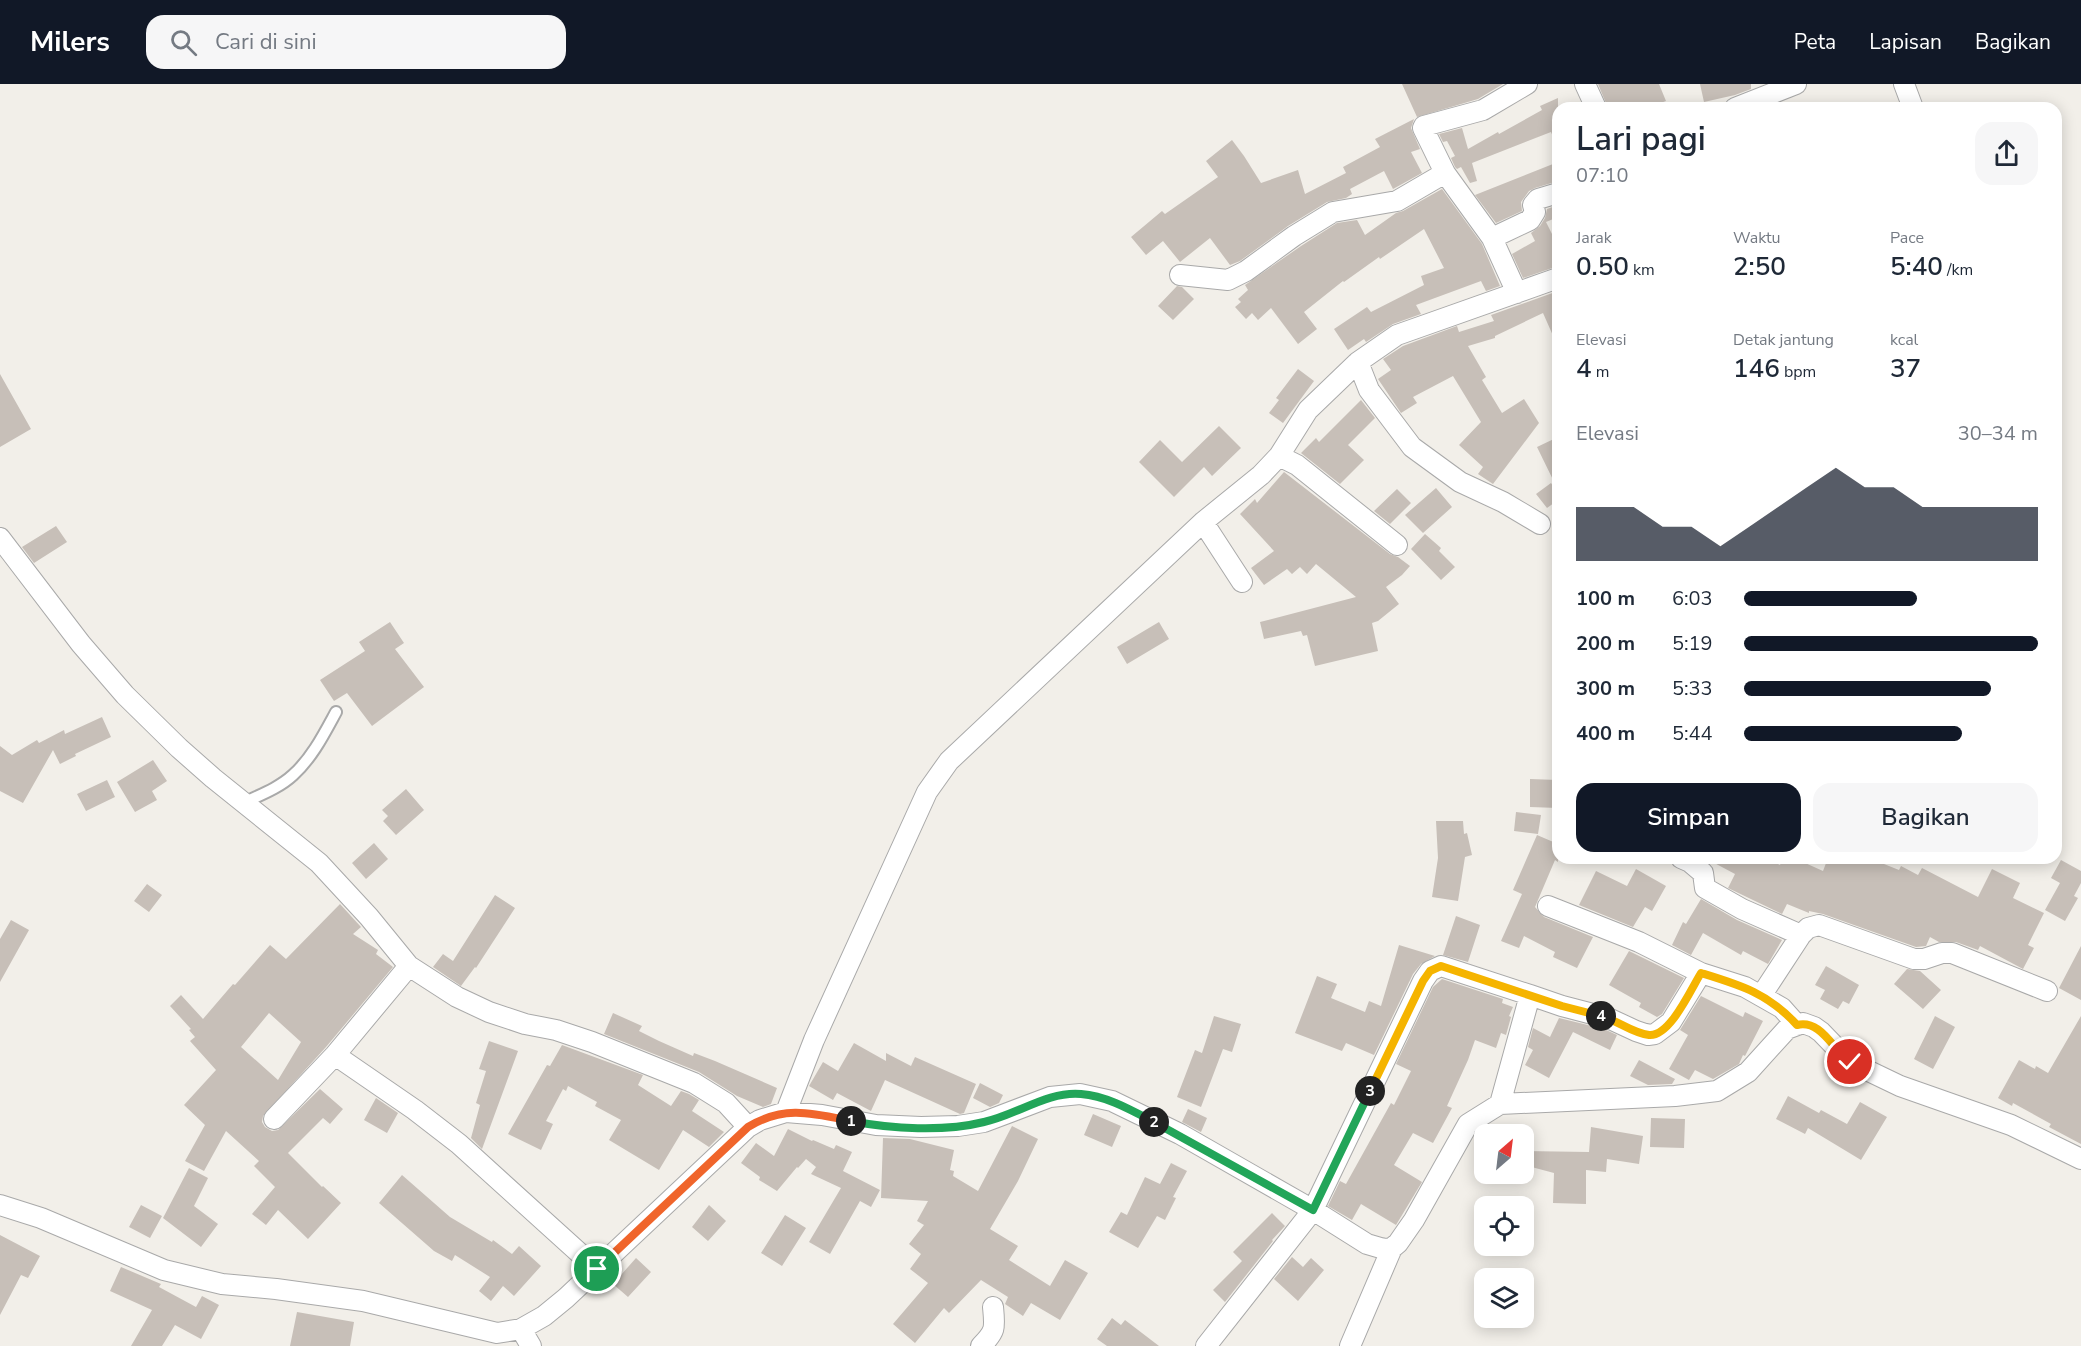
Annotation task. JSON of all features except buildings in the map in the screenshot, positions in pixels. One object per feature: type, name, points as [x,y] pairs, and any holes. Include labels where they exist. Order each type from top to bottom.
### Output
[{"type":"street","points":[[1517,293],[1492,238],[1445,173],[1424,127],[1483,110],[1527,84]]},
{"type":"street","points":[[1585,84],[1593,102]]},
{"type":"street","points":[[1750,102],[1796,84]]},
{"type":"street","points":[[1904,84],[1911,102]]},
{"type":"street","points":[[1180,275],[1228,280],[1246,271],[1333,212],[1396,201],[1445,173]]},
{"type":"street","points":[[1492,238],[1530,220],[1535,212],[1533,205],[1538,199],[1552,196]]},
{"type":"street","points":[[786,1112],[814,1040],[927,792],[949,761],[1203,522],[1262,475],[1279,456],[1308,410],[1358,362],[1397,335],[1552,280]]},
{"type":"street","points":[[1358,362],[1369,390],[1412,447],[1460,482],[1503,502],[1540,524]]},
{"type":"street","points":[[1279,456],[1297,465],[1397,545]]},
{"type":"street","points":[[1203,522],[1242,582]]},
{"type":"street","points":[[0,538],[81,644],[125,695],[179,748],[243,803],[319,863],[369,917],[409,966],[457,997],[489,1012],[592,1042],[694,1083],[726,1103],[748,1127]]},
{"type":"street","points":[[1692,864],[1702,873],[1705,888],[1751,913],[1801,935]]},
{"type":"street","points":[[1548,906],[1639,942],[1701,973],[1745,987],[1782,1008],[1797,1025]]},
{"type":"street","points":[[1761,996],[1801,935],[1809,928],[1819,925],[1914,959],[1952,953],[2047,991]]},
{"type":"street","points":[[274,1119],[334,1055],[409,966]]},
{"type":"street","points":[[1206,1346],[1313,1210],[1423,981],[1430,971],[1441,966],[1562,1006],[1608,1018],[1642,1033],[1655,1034],[1671,1022],[1701,973]]},
{"type":"street","points":[[1500,1104],[1530,995]]},
{"type":"street","points":[[1350,1346],[1392,1248],[1414,1220],[1468,1124],[1476,1117],[1500,1104],[1675,1096],[1717,1091],[1748,1072],[1787,1029],[1803,1023],[1814,1027],[1850,1062],[1900,1086],[2011,1125],[2081,1159]]},
{"type":"street","points":[[334,1055],[415,1110],[459,1144],[597,1269]]},
{"type":"street","points":[[0,1205],[40,1218],[164,1270],[222,1284],[276,1288],[363,1301],[497,1333],[526,1337],[551,1310],[748,1127],[760,1120],[786,1112],[822,1115],[876,1125],[958,1126],[984,1122],[1050,1097],[1080,1094],[1112,1101],[1180,1134],[1313,1210],[1367,1244],[1377,1248],[1392,1248]]},
{"type":"street","points":[[981,1346],[993,1333],[995,1326],[993,1307]]},
{"type":"lane","points":[[243,803],[271,790],[293,776],[310,757],[336,712]]},
{"type":"route","points":[[597,1269],[748,1127],[760,1120],[786,1112],[822,1115],[876,1125],[958,1126],[984,1122],[1050,1097],[1080,1094],[1112,1101],[1180,1134],[1313,1210],[1423,981],[1430,971],[1441,966],[1562,1006],[1608,1018],[1648,1035],[1662,1031],[1671,1022],[1701,973],[1745,987],[1782,1008],[1797,1025],[1803,1023],[1814,1027],[1850,1062]]}]
